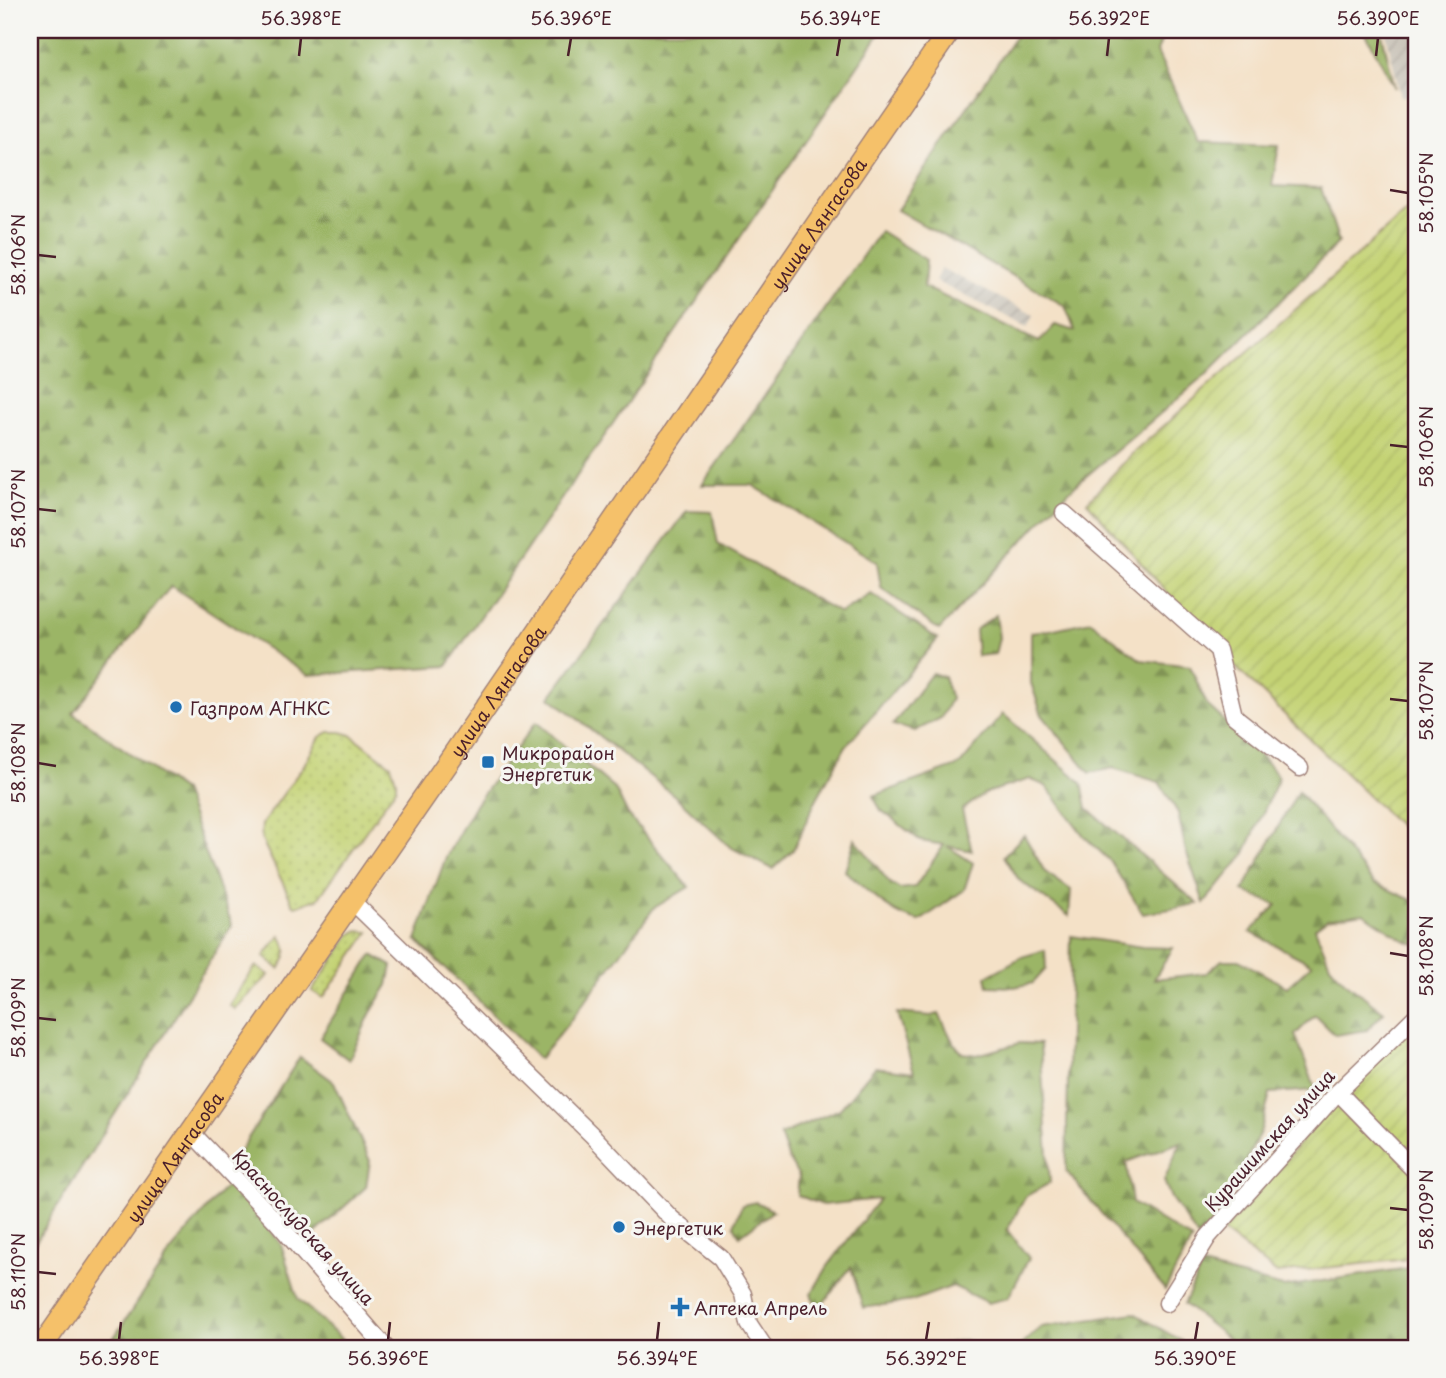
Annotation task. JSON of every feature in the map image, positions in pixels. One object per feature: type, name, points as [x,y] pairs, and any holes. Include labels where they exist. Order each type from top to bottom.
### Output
[{"type":"main road","name":"улица Лянгасова","points":[[41,1348],[352,901],[950,30]]},
{"type":"street","points":[[1064,513],[1218,650],[1234,716],[1300,768]]},
{"type":"street","points":[[352,901],[592,1135],[673,1219],[721,1258],[743,1294],[749,1324],[765,1348]]},
{"type":"street","name":"Курашимская улица","points":[[1167,1303],[1208,1237],[1338,1091],[1416,1016]]},
{"type":"street","points":[[1338,1091],[1416,1171]]},
{"type":"street","name":"Краснослудская улица","points":[[191,1132],[277,1222],[386,1348]]},
{"type":"shaded area","points":[[1385,30],[1416,30],[1416,93],[1401,97]]},
{"type":"shaded area","points":[[941,268],[1034,315],[1028,327],[935,281]]},
{"type":"green space","points":[[30,30],[882,30],[447,666],[308,675],[171,586],[73,713],[183,791],[232,925],[30,1251]]},
{"type":"green space","points":[[1020,30],[1165,30],[1157,52],[1198,142],[1279,145],[1272,186],[1321,188],[1339,242],[1207,374],[1071,489],[939,630],[881,588],[877,562],[752,485],[702,485],[880,231],[926,260],[924,287],[1039,342],[1055,325],[1075,331],[1065,306],[897,210]]},
{"type":"green space","points":[[1364,30],[1381,30],[1395,88]]},
{"type":"green space","points":[[1416,203],[1416,842],[1218,650],[1087,502],[1132,454]]},
{"type":"green space","points":[[687,511],[712,512],[718,544],[840,613],[871,594],[938,639],[846,746],[816,800],[793,850],[773,869],[730,847],[675,796],[550,697]]},
{"type":"green space","points":[[996,615],[999,638],[995,654],[977,656],[975,630]]},
{"type":"green space","points":[[1090,621],[1141,660],[1190,666],[1207,705],[1253,747],[1279,777],[1244,855],[1204,903],[1186,851],[1178,813],[1159,782],[1113,768],[1090,773],[1042,715],[1031,683],[1031,632]]},
{"type":"green space","points":[[932,673],[944,677],[951,699],[941,718],[915,731],[893,725]]},
{"type":"green space","points":[[1003,714],[1082,783],[1087,808],[1198,904],[1143,914],[1110,861],[1084,836],[1046,786],[1030,779],[986,793],[962,810],[972,851],[947,846],[973,863],[964,890],[920,921],[890,908],[845,871],[855,839],[889,882],[900,889],[915,887],[944,845],[921,841],[881,810],[873,796],[960,765]]},
{"type":"green space","points":[[536,722],[615,789],[628,815],[689,887],[654,908],[539,1059],[416,940],[446,857],[473,808]]},
{"type":"green space","points":[[329,732],[351,735],[391,765],[396,788],[318,899],[296,906],[261,838],[262,824],[304,765],[320,737]]},
{"type":"green space","points":[[1298,791],[1374,883],[1416,902],[1416,944],[1404,940],[1363,913],[1327,919],[1315,928],[1330,965],[1344,981],[1384,1012],[1367,1030],[1335,1035],[1315,1015],[1295,1035],[1316,1090],[1270,1093],[1261,1130],[1219,1217],[1198,1238],[1171,1198],[1164,1181],[1181,1142],[1126,1162],[1132,1203],[1192,1240],[1165,1290],[1066,1171],[1071,936],[1142,947],[1173,948],[1154,979],[1207,973],[1222,960],[1239,960],[1287,987],[1312,964],[1250,932],[1277,905],[1243,891]]},
{"type":"green space","points":[[1024,835],[1045,872],[1071,890],[1069,916],[1019,880],[1004,856]]},
{"type":"green space","points":[[357,931],[369,932],[323,998],[312,991],[350,935]]},
{"type":"green space","points":[[280,936],[286,953],[279,969],[264,956]]},
{"type":"green space","points":[[1045,950],[1046,969],[1033,983],[1014,987],[988,986],[986,977],[1022,957]]},
{"type":"green space","points":[[372,955],[392,966],[388,985],[370,1014],[349,1060],[320,1038]]},
{"type":"green space","points":[[256,966],[269,975],[235,1009],[229,1005]]},
{"type":"green space","points":[[897,1013],[931,1016],[939,1014],[953,1042],[962,1053],[977,1055],[1020,1043],[1040,1044],[1050,1183],[1026,1196],[1007,1230],[1029,1258],[1008,1298],[988,1303],[953,1286],[912,1301],[863,1308],[851,1267],[818,1310],[811,1294],[828,1266],[879,1199],[823,1205],[797,1195],[799,1176],[789,1160],[780,1135],[840,1109],[875,1067],[914,1072]]},
{"type":"green space","points":[[1416,1023],[1416,1258],[1277,1273],[1223,1232],[1345,1091]]},
{"type":"green space","points":[[300,1057],[334,1082],[370,1161],[366,1187],[310,1238],[236,1157]]},
{"type":"green space","points":[[230,1181],[281,1244],[298,1299],[351,1348],[107,1348],[171,1251]]},
{"type":"green space","points":[[756,1202],[773,1211],[740,1236],[734,1225],[742,1205]]},
{"type":"green space","points":[[1202,1266],[1283,1287],[1416,1267],[1416,1348],[1240,1348],[1184,1304]]},
{"type":"green space","points":[[1134,1313],[1193,1348],[1018,1348],[1041,1327]]},
{"type":"green space","points":[[963,1340],[994,1348],[928,1348]]},
{"type":"place","name":"Газпром АГНКС","points":[[176,707]]},
{"type":"place","name":"Микрорайон Энергетик","points":[[488,762]]},
{"type":"place","name":"Энергетик","points":[[619,1227]]},
{"type":"place","name":"Аптека Апрель","points":[[680,1307]]}]
